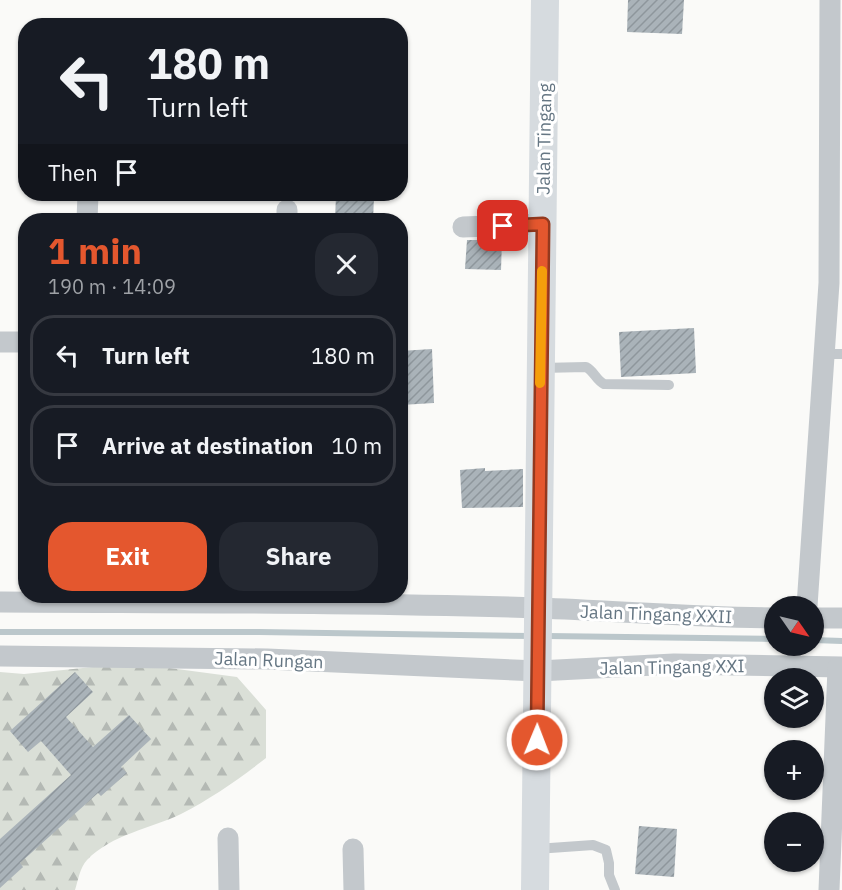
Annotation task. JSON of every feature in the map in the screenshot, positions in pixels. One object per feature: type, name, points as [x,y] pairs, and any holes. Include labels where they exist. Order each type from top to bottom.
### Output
[{"type":"main road","name":"Jalan Tingang","points":[[535,890],[545,0]]},
{"type":"street","points":[[808,596],[833,354],[829,283],[830,0]]},
{"type":"street","points":[[463,227],[543,224]]},
{"type":"street","points":[[0,342],[18,342]]},
{"type":"street","points":[[0,602],[18,602]]},
{"type":"street","points":[[332,603],[538,614]]},
{"type":"street","name":"Jalan Tingang XXII","points":[[538,614],[764,618]]},
{"type":"street","points":[[824,618],[842,618]]},
{"type":"street","name":"Jalan Rungan","points":[[0,656],[538,664]]},
{"type":"street","name":"Jalan Tingang XXI","points":[[538,664],[840,667]]},
{"type":"street","points":[[829,890],[840,667]]},
{"type":"street","points":[[228,838],[229,890]]},
{"type":"street","points":[[353,849],[354,890]]},
{"type":"lane","points":[[541,368],[586,367],[604,384],[669,385]]},
{"type":"lane","points":[[536,849],[593,845],[606,850],[609,875],[615,890]]},
{"type":"green space","points":[[132,663],[237,677],[266,710],[266,758],[225,788],[192,808],[120,838],[97,851],[83,866],[75,890],[0,890],[0,672],[24,674]]},
{"type":"building","points":[[628,0],[684,0],[682,34],[627,32]]},
{"type":"building","points":[[336,201],[374,201],[373,213],[335,213]]},
{"type":"building","points":[[467,240],[502,240],[501,270],[465,269]]},
{"type":"building","points":[[694,328],[696,373],[621,377],[619,332]]},
{"type":"building","points":[[432,349],[434,403],[408,405],[408,350]]},
{"type":"building","points":[[485,468],[485,471],[523,469],[523,507],[462,508],[460,470]]},
{"type":"building","points":[[75,672],[93,692],[66,717],[93,747],[129,715],[151,739],[121,767],[127,773],[101,796],[98,793],[20,863],[23,867],[0,888],[0,839],[71,775],[41,741],[28,752],[10,731]]},
{"type":"building","points":[[639,826],[677,829],[674,877],[635,874]]},
{"type":"waterway","points":[[0,632],[259,632],[530,636]]},
{"type":"waterway","points":[[547,636],[764,639]]},
{"type":"waterway","points":[[824,640],[842,641]]},
{"type":"slow traffic","points":[[540,383],[542,271]]},
{"type":"route","points":[[503,226],[543,224],[537,740]]}]
